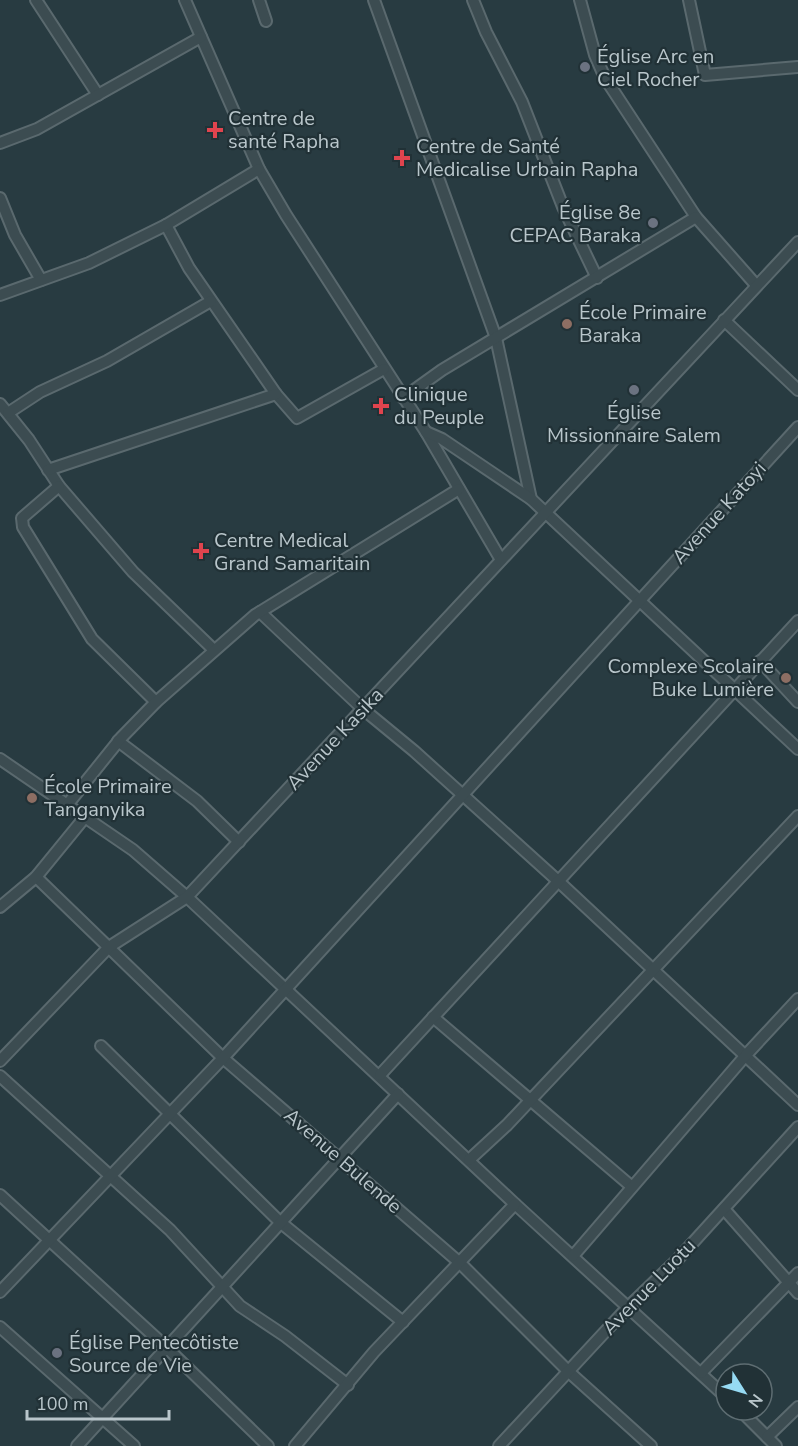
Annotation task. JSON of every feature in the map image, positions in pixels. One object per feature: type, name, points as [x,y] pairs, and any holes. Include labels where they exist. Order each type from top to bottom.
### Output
[{"type":"street","points":[[36,0],[98,95]]},
{"type":"street","points":[[185,0],[260,169],[384,369],[426,432],[501,560]]},
{"type":"street","points":[[259,0],[266,21]]},
{"type":"street","points":[[374,0],[496,338],[531,499]]},
{"type":"street","points":[[473,0],[486,32],[527,112],[563,207],[597,278]]},
{"type":"street","points":[[580,0],[595,55],[605,78],[696,218],[756,285]]},
{"type":"street","points":[[689,0],[705,75],[798,67]]},
{"type":"street","points":[[0,143],[37,129],[201,37]]},
{"type":"street","points":[[0,295],[89,263],[166,225],[260,169]]},
{"type":"street","points":[[0,198],[15,235],[41,280]]},
{"type":"street","points":[[403,398],[442,370],[696,218]]},
{"type":"street","points":[[166,225],[189,268],[211,301],[294,416],[300,418],[384,369]]},
{"type":"street","name":"Avenue Kasika","points":[[0,1061],[109,947],[187,897],[798,242]]},
{"type":"street","points":[[8,413],[40,392],[107,361],[211,301]]},
{"type":"street","points":[[724,320],[798,390]]},
{"type":"street","points":[[48,470],[276,394]]},
{"type":"street","points":[[0,404],[58,486],[146,585],[214,650]]},
{"type":"street","name":"Avenue Katoyi","points":[[0,1292],[109,1175],[223,1058],[461,794],[798,427]]},
{"type":"street","points":[[426,432],[442,438],[531,499],[798,749]]},
{"type":"street","points":[[58,486],[22,518],[23,527],[92,639],[156,702]]},
{"type":"street","points":[[67,805],[118,741],[156,702],[260,612],[459,489]]},
{"type":"street","points":[[260,612],[363,709],[387,727],[557,880],[798,1105]]},
{"type":"street","points":[[380,1075],[557,880],[798,621]]},
{"type":"street","points":[[760,662],[798,702]]},
{"type":"street","points":[[118,741],[197,801],[239,842]]},
{"type":"street","points":[[0,759],[133,850],[187,897],[285,990],[380,1075],[515,1204],[714,1385]]},
{"type":"street","points":[[469,1160],[531,1100],[798,816]]},
{"type":"street","points":[[0,907],[36,877],[85,817]]},
{"type":"street","name":"Avenue Bulende","points":[[36,877],[223,1058],[460,1263],[569,1372],[651,1446]]},
{"type":"street","points":[[573,1256],[631,1186],[798,999]]},
{"type":"street","points":[[433,1017],[631,1186]]},
{"type":"street","points":[[101,1047],[169,1116],[280,1221],[403,1322]]},
{"type":"street","points":[[0,1076],[186,1246],[220,1287],[240,1306],[285,1336],[348,1385]]},
{"type":"street","points":[[77,1446],[339,1156],[398,1094]]},
{"type":"street","name":"Avenue Luotu","points":[[499,1446],[628,1307],[678,1260],[798,1127]]},
{"type":"street","points":[[0,1195],[166,1347],[268,1446]]},
{"type":"street","points":[[295,1446],[403,1322],[515,1204]]},
{"type":"street","points":[[723,1209],[798,1293]]},
{"type":"street","points":[[701,1373],[798,1273]]},
{"type":"street","points":[[0,1327],[134,1446]]},
{"type":"street","points":[[767,1437],[798,1407]]},
{"type":"street","points":[[752,1422],[776,1446]]},
{"type":"place","name":"Église Arc en Ciel Rocher","points":[[585,67]]},
{"type":"place","name":"Centre de santé Rapha","points":[[215,130]]},
{"type":"place","name":"Centre de Santé Medicalise Urbain Rapha","points":[[402,158]]},
{"type":"place","name":"Église 8e CEPAC Baraka","points":[[653,223]]},
{"type":"place","name":"École Primaire Baraka","points":[[567,324]]},
{"type":"place","name":"Église Missionnaire Salem","points":[[634,390]]},
{"type":"place","name":"Clinique du Peuple","points":[[381,406]]},
{"type":"place","name":"Centre Medical Grand Samaritain","points":[[201,551]]},
{"type":"place","name":"Complexe Scolaire Buke Lumière","points":[[786,678]]},
{"type":"place","name":"École Primaire Tanganyika","points":[[32,798]]},
{"type":"place","name":"Église Pentecôtiste Source de Vie","points":[[57,1353]]}]
